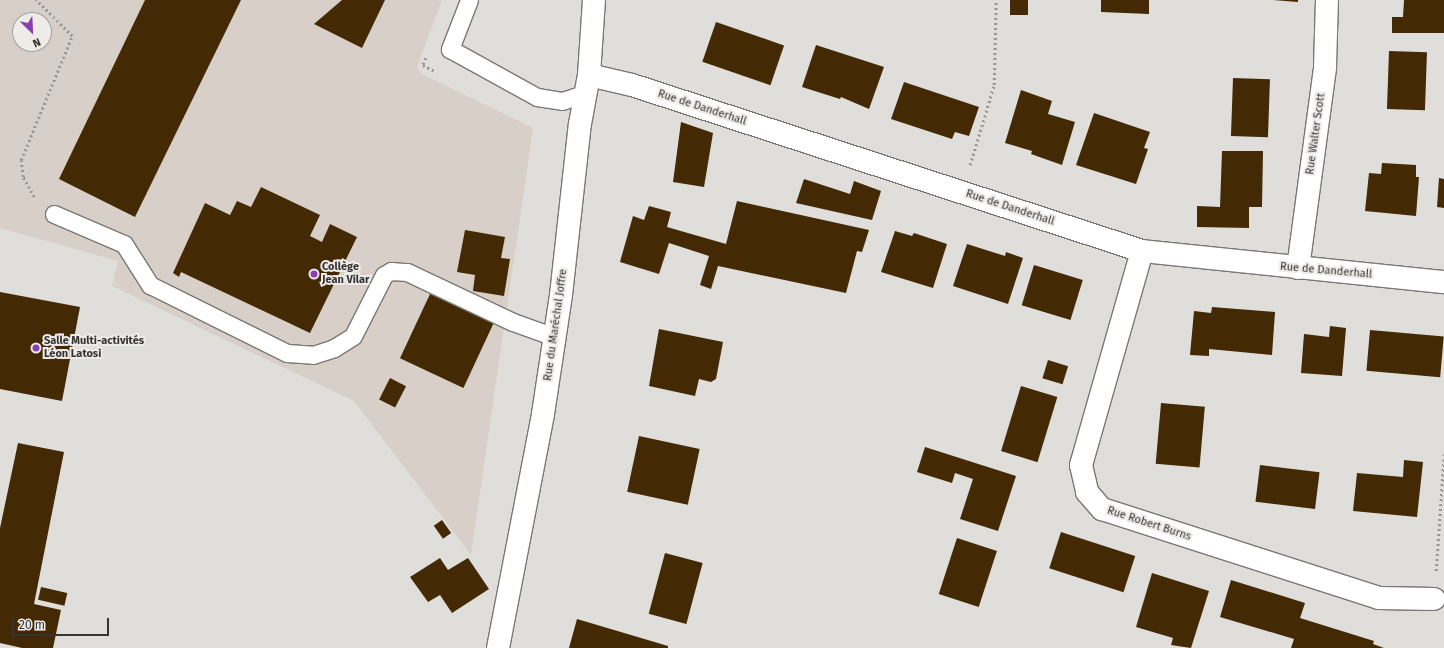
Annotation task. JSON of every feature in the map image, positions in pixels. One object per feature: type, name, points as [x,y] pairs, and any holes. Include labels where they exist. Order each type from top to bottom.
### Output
[{"type":"street","name":"Rue du Maréchal Joffre","points":[[498,648],[555,336],[587,84],[594,0]]},
{"type":"street","name":"Rue Walter Scott","points":[[1298,268],[1325,67],[1327,0]]},
{"type":"street","name":"Rue de Danderhall","points":[[587,84],[632,85],[1142,251],[1444,282]]},
{"type":"street","name":"Rue Robert Burns","points":[[1142,251],[1081,465],[1087,492],[1102,509],[1379,598],[1434,599]]},
{"type":"lane","points":[[469,0],[450,49],[538,97],[562,100],[587,84]]},
{"type":"lane","points":[[54,214],[124,244],[150,285],[287,353],[313,355],[334,348],[353,336],[384,275],[391,271],[407,272],[513,322],[555,336]]},
{"type":"path","points":[[36,0],[72,36],[21,160],[23,176],[31,195],[54,214]]},
{"type":"path","points":[[962,193],[994,85],[996,0]]},
{"type":"path","points":[[1434,599],[1444,454]]},
{"type":"shaded area","name":"Collège Jean Vilar","points":[[0,0],[442,0],[417,67],[422,74],[533,128],[471,555],[354,401],[112,286],[118,261],[0,228]]},
{"type":"building","points":[[145,0],[241,0],[135,217],[59,179]]},
{"type":"building","points":[[342,0],[385,0],[362,48],[314,24]]},
{"type":"building","points":[[1010,0],[1028,0],[1028,15],[1010,15]]},
{"type":"building","points":[[1101,0],[1149,0],[1149,14],[1101,12]]},
{"type":"building","points":[[1273,0],[1298,0],[1298,2]]},
{"type":"building","points":[[1404,0],[1444,0],[1444,33],[1392,33],[1392,17],[1403,17]]},
{"type":"building","points":[[716,22],[784,45],[770,85],[702,62]]},
{"type":"building","points":[[816,45],[884,67],[869,109],[841,97],[840,99],[802,87]]},
{"type":"building","points":[[1389,51],[1427,52],[1425,110],[1387,109]]},
{"type":"building","points":[[1233,78],[1270,79],[1268,137],[1231,136]]},
{"type":"building","points":[[904,82],[979,107],[969,136],[955,132],[952,139],[891,119]]},
{"type":"building","points":[[1021,90],[1052,101],[1048,114],[1075,122],[1062,165],[1031,154],[1032,151],[1005,143]]},
{"type":"building","points":[[1094,113],[1150,132],[1144,148],[1148,149],[1136,184],[1076,165]]},
{"type":"building","points":[[681,122],[713,133],[704,187],[673,182]]},
{"type":"building","points":[[1222,151],[1263,151],[1262,207],[1249,207],[1249,228],[1197,227],[1197,206],[1220,207]]},
{"type":"building","points":[[1382,163],[1416,165],[1416,177],[1419,177],[1416,216],[1365,211],[1369,173],[1381,174]]},
{"type":"building","points":[[1439,178],[1444,179],[1444,208],[1437,207]]},
{"type":"building","points":[[804,179],[850,194],[854,181],[881,191],[872,220],[796,203]]},
{"type":"building","points":[[261,187],[320,215],[310,236],[322,242],[330,224],[357,237],[310,333],[181,272],[179,277],[173,273],[205,203],[230,215],[237,201],[251,207]]},
{"type":"building","points":[[737,201],[869,230],[862,252],[857,251],[846,293],[718,266],[711,289],[700,285],[709,256],[669,243],[659,274],[620,262],[633,216],[644,220],[649,206],[671,212],[667,227],[726,244]]},
{"type":"building","points":[[465,230],[505,237],[501,258],[510,259],[504,296],[473,291],[475,275],[457,272]]},
{"type":"building","points":[[895,231],[912,236],[914,233],[947,244],[933,288],[881,272]]},
{"type":"building","points":[[967,244],[1005,256],[1006,252],[1023,258],[1008,304],[953,286]]},
{"type":"building","points":[[1034,265],[1083,280],[1070,320],[1022,305]]},
{"type":"building","name":"Salle Multi-activités Léon Latosi","points":[[0,292],[80,307],[62,401],[0,389]]},
{"type":"building","points":[[430,294],[493,324],[463,388],[400,358]]},
{"type":"building","points":[[1212,307],[1275,312],[1272,355],[1209,349],[1209,356],[1190,355],[1194,311],[1211,313]]},
{"type":"building","points":[[1330,326],[1346,328],[1342,376],[1301,373],[1304,334],[1329,337]]},
{"type":"building","points":[[659,329],[723,342],[716,379],[711,382],[699,379],[695,396],[649,386]]},
{"type":"building","points":[[1370,330],[1444,336],[1440,377],[1366,371]]},
{"type":"building","points":[[1048,360],[1068,366],[1063,384],[1042,378]]},
{"type":"building","points":[[390,378],[406,386],[395,408],[379,399]]},
{"type":"building","points":[[1021,386],[1057,397],[1037,462],[1001,451]]},
{"type":"building","points":[[1161,403],[1205,407],[1200,468],[1156,464]]},
{"type":"building","points":[[639,436],[700,449],[688,505],[627,492]]},
{"type":"building","points":[[18,443],[64,452],[34,604],[61,610],[53,648],[22,648],[0,643],[0,528]]},
{"type":"building","points":[[925,447],[1016,476],[998,531],[960,519],[973,479],[955,473],[952,483],[917,472]]},
{"type":"building","points":[[1404,460],[1423,462],[1417,517],[1353,511],[1357,473],[1403,477]]},
{"type":"building","points":[[1260,465],[1320,472],[1315,509],[1255,502]]},
{"type":"building","points":[[442,520],[451,533],[443,539],[434,526]]},
{"type":"building","points":[[1061,532],[1135,556],[1123,592],[1049,568]]},
{"type":"building","points":[[957,538],[997,551],[979,607],[939,594]]},
{"type":"building","points":[[665,553],[703,563],[686,624],[649,614]]},
{"type":"building","points":[[440,558],[448,570],[468,558],[489,589],[452,613],[440,595],[428,602],[410,577]]},
{"type":"building","points":[[1152,573],[1209,591],[1191,648],[1171,645],[1173,638],[1136,627]]},
{"type":"building","points":[[1231,580],[1305,603],[1300,618],[1374,641],[1373,644],[1384,648],[1291,648],[1294,639],[1220,617]]},
{"type":"building","points":[[41,587],[67,593],[64,606],[38,600]]},
{"type":"building","points":[[577,619],[668,646],[668,648],[569,648]]},
{"type":"place","name":"Collège Jean Vilar","points":[[314,274]]},
{"type":"place","name":"Salle Multi-activités Léon Latosi","points":[[36,348]]}]
